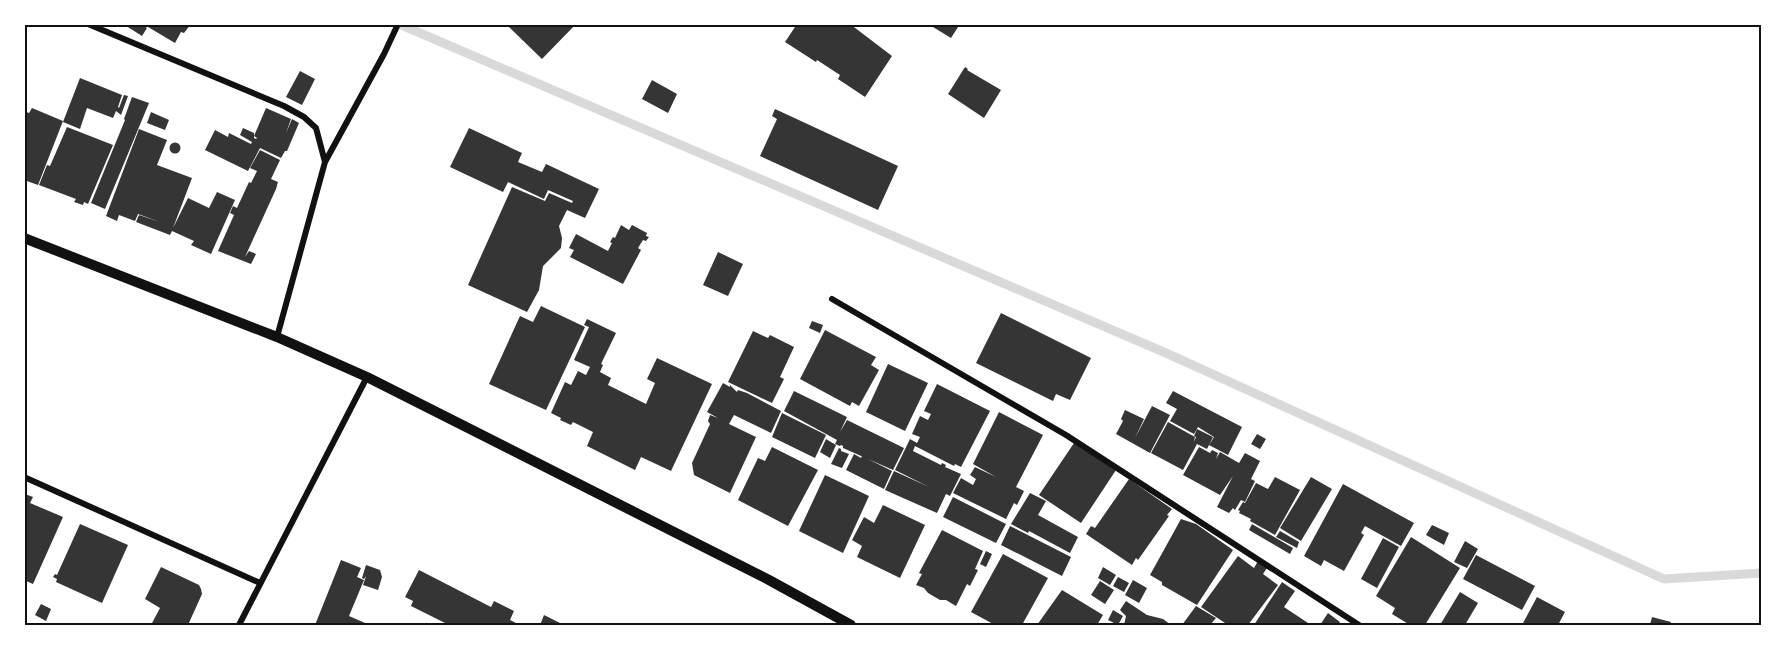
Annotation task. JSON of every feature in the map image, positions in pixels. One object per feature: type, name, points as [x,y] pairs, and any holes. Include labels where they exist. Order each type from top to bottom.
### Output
[{"type":"street","points":[[88,24],[284,106],[304,117],[316,128],[325,162]]},
{"type":"street","points":[[278,337],[325,162],[398,24]]},
{"type":"street","points":[[24,238],[278,337],[367,377],[759,575],[851,625]]},
{"type":"street","points":[[832,299],[1066,435],[1359,625]]},
{"type":"street","points":[[239,625],[367,377]]},
{"type":"street","points":[[24,477],[260,583]]},
{"type":"building","points":[[123,24],[141,24],[147,28],[142,36]]},
{"type":"building","points":[[143,24],[191,24],[184,33],[181,32],[175,43]]},
{"type":"building","points":[[512,24],[576,24],[542,59],[509,27]]},
{"type":"building","points":[[797,24],[850,24],[892,56],[865,97],[838,79],[840,75],[785,42]]},
{"type":"building","points":[[928,24],[960,24],[951,38]]},
{"type":"building","points":[[965,67],[1001,90],[984,118],[948,94]]},
{"type":"building","points":[[300,71],[315,79],[302,105],[286,97]]},
{"type":"building","points":[[80,78],[122,95],[119,108],[124,95],[128,96],[121,115],[116,111],[113,118],[87,108],[80,129],[63,122]]},
{"type":"building","points":[[652,80],[677,94],[668,113],[642,99]]},
{"type":"building","points":[[132,97],[149,103],[105,209],[91,203]]},
{"type":"building","points":[[32,108],[63,121],[38,185],[24,180],[24,111],[29,113]]},
{"type":"building","points":[[266,108],[291,119],[286,133],[292,119],[299,123],[287,151],[281,158],[260,148],[248,171],[205,150],[215,130],[228,137],[229,133],[251,144],[252,142],[240,135],[243,128],[254,133],[254,136]]},
{"type":"building","points":[[775,109],[898,166],[878,210],[760,156],[777,119],[772,116]]},
{"type":"building","points":[[151,112],[169,120],[165,130],[147,123]]},
{"type":"building","points":[[67,127],[113,145],[88,204],[74,202],[76,199],[39,185]]},
{"type":"building","points":[[469,128],[522,153],[518,162],[542,172],[546,164],[599,189],[585,218],[567,210],[559,226],[562,238],[561,248],[543,266],[539,290],[527,312],[468,285],[512,187],[545,201],[549,193],[572,203],[573,201],[548,190],[544,199],[508,182],[503,192],[450,167]]},
{"type":"building","points":[[139,129],[167,140],[157,165],[192,178],[173,228],[188,198],[209,208],[217,192],[235,200],[211,254],[191,245],[194,241],[172,231],[170,235],[136,222],[139,215],[160,222],[138,214],[135,221],[119,215],[117,221],[106,216]]},
{"type":"building","points":[[175,143],[179,144],[179,152],[175,153],[171,152],[170,148],[171,144]]},
{"type":"building","points":[[260,150],[280,160],[271,179],[278,182],[276,189],[245,257],[249,251],[256,254],[251,264],[218,251],[234,215],[230,213],[233,206],[237,208],[249,182],[251,183],[257,171],[250,168]]},
{"type":"building","points":[[621,225],[629,230],[632,225],[647,233],[646,236],[649,237],[646,241],[643,240],[638,248],[641,250],[623,284],[570,257],[574,250],[569,248],[576,234],[608,251],[612,243],[610,242],[613,237],[615,238]]},
{"type":"building","points":[[718,252],[743,264],[728,296],[703,285]]},
{"type":"building","points":[[541,306],[585,327],[546,410],[489,384],[520,316],[533,322]]},
{"type":"building","points":[[1001,313],[1091,358],[1070,400],[1056,394],[1053,401],[976,363]]},
{"type":"building","points":[[587,319],[616,333],[601,364],[603,365],[600,372],[611,378],[608,385],[646,404],[655,383],[647,379],[657,358],[712,384],[671,471],[641,457],[635,470],[587,446],[593,432],[573,422],[571,425],[551,413],[565,382],[571,385],[578,371],[586,375],[590,367],[574,360],[589,327],[584,325]]},
{"type":"building","points":[[812,321],[823,325],[820,333],[809,328]]},
{"type":"building","points":[[825,330],[876,357],[871,365],[879,370],[859,406],[852,402],[850,406],[800,379]]},
{"type":"building","points":[[753,331],[768,338],[770,335],[794,347],[780,377],[784,379],[772,403],[728,382]]},
{"type":"building","points":[[888,364],[928,383],[905,431],[866,412]]},
{"type":"building","points":[[723,383],[730,387],[730,385],[737,392],[738,390],[747,393],[781,411],[771,433],[734,415],[729,424],[756,437],[730,493],[694,475],[692,463],[710,424],[708,421],[710,415],[718,418],[707,412]]},
{"type":"building","points":[[937,384],[990,411],[961,467],[955,464],[954,466],[915,446],[913,451],[961,474],[950,496],[946,494],[937,513],[885,490],[894,471],[929,487],[895,470],[910,439],[917,443],[920,437],[912,434],[920,416],[928,420],[931,414],[924,411]]},
{"type":"building","points":[[794,391],[847,417],[840,432],[847,420],[904,448],[893,470],[835,444],[837,440],[784,411]]},
{"type":"building","points":[[1173,391],[1242,427],[1228,455],[1209,445],[1214,437],[1198,427],[1194,434],[1170,421],[1177,409],[1166,403]]},
{"type":"building","points":[[1152,406],[1170,415],[1150,453],[1116,434],[1123,421],[1121,419],[1125,410],[1144,419],[1135,438]]},
{"type":"building","points":[[999,412],[1043,435],[1016,487],[1024,491],[1017,505],[1014,503],[1006,519],[953,493],[961,478],[973,485],[976,479],[970,475],[975,467],[996,477],[973,464]]},
{"type":"building","points":[[782,413],[826,435],[815,458],[772,437]]},
{"type":"building","points":[[1168,422],[1195,437],[1194,442],[1197,429],[1213,437],[1207,449],[1197,444],[1183,470],[1151,453]]},
{"type":"building","points":[[1257,434],[1266,439],[1260,449],[1251,444]]},
{"type":"building","points":[[826,439],[836,445],[830,458],[820,452]]},
{"type":"building","points":[[1074,443],[1116,470],[1081,523],[1039,495]]},
{"type":"building","points":[[772,447],[818,470],[788,526],[738,500],[758,458],[765,461]]},
{"type":"building","points":[[1199,447],[1210,453],[1212,450],[1218,453],[1216,459],[1220,452],[1239,463],[1245,453],[1260,461],[1251,479],[1255,481],[1245,502],[1241,500],[1235,510],[1233,508],[1229,513],[1217,507],[1233,476],[1220,495],[1183,475]]},
{"type":"building","points":[[839,448],[849,454],[842,468],[831,464]]},
{"type":"building","points":[[854,454],[892,471],[884,489],[846,470]]},
{"type":"building","points":[[825,475],[869,496],[843,553],[799,531]]},
{"type":"building","points":[[1275,477],[1300,490],[1275,535],[1250,521],[1251,519],[1239,513],[1238,510],[1243,502],[1245,503],[1256,483],[1268,489]]},
{"type":"building","points":[[1311,477],[1332,489],[1301,541],[1280,528]]},
{"type":"building","points":[[1129,479],[1172,509],[1138,560],[1136,558],[1132,565],[1086,534],[1091,526],[1095,528]]},
{"type":"building","points":[[1343,484],[1414,523],[1401,546],[1365,526],[1361,533],[1364,535],[1344,571],[1324,560],[1321,566],[1304,556]]},
{"type":"building","points":[[1030,493],[1046,501],[1038,515],[1078,537],[1070,553],[1011,524]]},
{"type":"building","points":[[25,494],[33,497],[30,503],[63,517],[33,584],[24,580]]},
{"type":"building","points":[[953,497],[1006,524],[996,543],[943,517]]},
{"type":"building","points":[[883,505],[925,525],[900,578],[857,557],[862,546],[852,540],[864,517],[874,523]]},
{"type":"building","points":[[1181,519],[1196,524],[1233,550],[1197,605],[1162,585],[1162,582],[1150,575]]},
{"type":"building","points":[[80,524],[128,545],[102,603],[56,582],[57,579],[53,577],[57,575]]},
{"type":"building","points":[[1252,524],[1293,548],[1290,554],[1249,530]]},
{"type":"building","points":[[1432,525],[1449,533],[1444,545],[1426,535]]},
{"type":"building","points":[[1010,526],[1071,557],[1062,576],[1001,545]]},
{"type":"building","points":[[942,530],[983,551],[975,569],[978,570],[970,586],[967,584],[956,606],[946,600],[940,600],[916,585],[922,574],[919,573]]},
{"type":"building","points":[[1280,531],[1299,542],[1297,548],[1276,537]]},
{"type":"building","points":[[1411,537],[1460,568],[1425,625],[1410,625],[1392,614],[1395,608],[1376,596]]},
{"type":"building","points":[[1383,538],[1399,547],[1377,588],[1361,579]]},
{"type":"building","points":[[1465,541],[1478,549],[1467,568],[1454,562]]},
{"type":"building","points":[[986,551],[992,554],[986,567],[980,564]]},
{"type":"building","points":[[1003,554],[1048,578],[1022,625],[995,625],[971,612]]},
{"type":"building","points":[[1476,555],[1535,586],[1522,610],[1463,579]]},
{"type":"building","points":[[1238,556],[1254,568],[1258,561],[1267,568],[1263,574],[1278,585],[1248,625],[1228,625],[1201,607]]},
{"type":"building","points":[[341,560],[361,568],[357,577],[364,580],[349,616],[365,623],[364,625],[315,625]]},
{"type":"building","points":[[366,565],[380,570],[382,577],[378,590],[363,585],[366,576],[362,578]]},
{"type":"building","points":[[161,567],[199,585],[201,589],[202,594],[188,625],[151,625],[160,608],[145,599]]},
{"type":"building","points":[[1103,567],[1116,575],[1110,585],[1098,578]]},
{"type":"building","points":[[419,570],[491,607],[494,601],[514,611],[510,620],[520,625],[449,625],[411,606],[413,601],[405,597]]},
{"type":"building","points":[[1118,577],[1129,583],[1124,592],[1113,586]]},
{"type":"building","points":[[1133,580],[1147,588],[1139,603],[1125,595]]},
{"type":"building","points":[[1100,581],[1114,590],[1105,604],[1091,595]]},
{"type":"building","points":[[1282,582],[1295,591],[1284,607],[1308,623],[1307,625],[1254,625]]},
{"type":"building","points":[[1062,590],[1103,615],[1097,625],[1037,625]]},
{"type":"building","points":[[1460,592],[1478,603],[1465,625],[1440,625]]},
{"type":"building","points":[[1537,597],[1565,612],[1558,625],[1522,625]]},
{"type":"building","points":[[1126,601],[1147,615],[1163,619],[1171,625],[1124,625],[1126,616],[1120,610]]},
{"type":"building","points":[[41,604],[51,609],[46,621],[35,615]]},
{"type":"building","points":[[1196,606],[1216,618],[1210,625],[1182,625]]},
{"type":"building","points":[[1113,610],[1123,616],[1118,625],[1108,620]]},
{"type":"building","points":[[1328,613],[1340,622],[1338,625],[1320,625]]},
{"type":"building","points":[[544,615],[564,625],[540,625]]},
{"type":"building","points":[[1652,617],[1671,622],[1670,625],[1650,625]]},
{"type":"waterway","points":[[399,24],[1166,353],[1664,579],[1761,573]]}]
